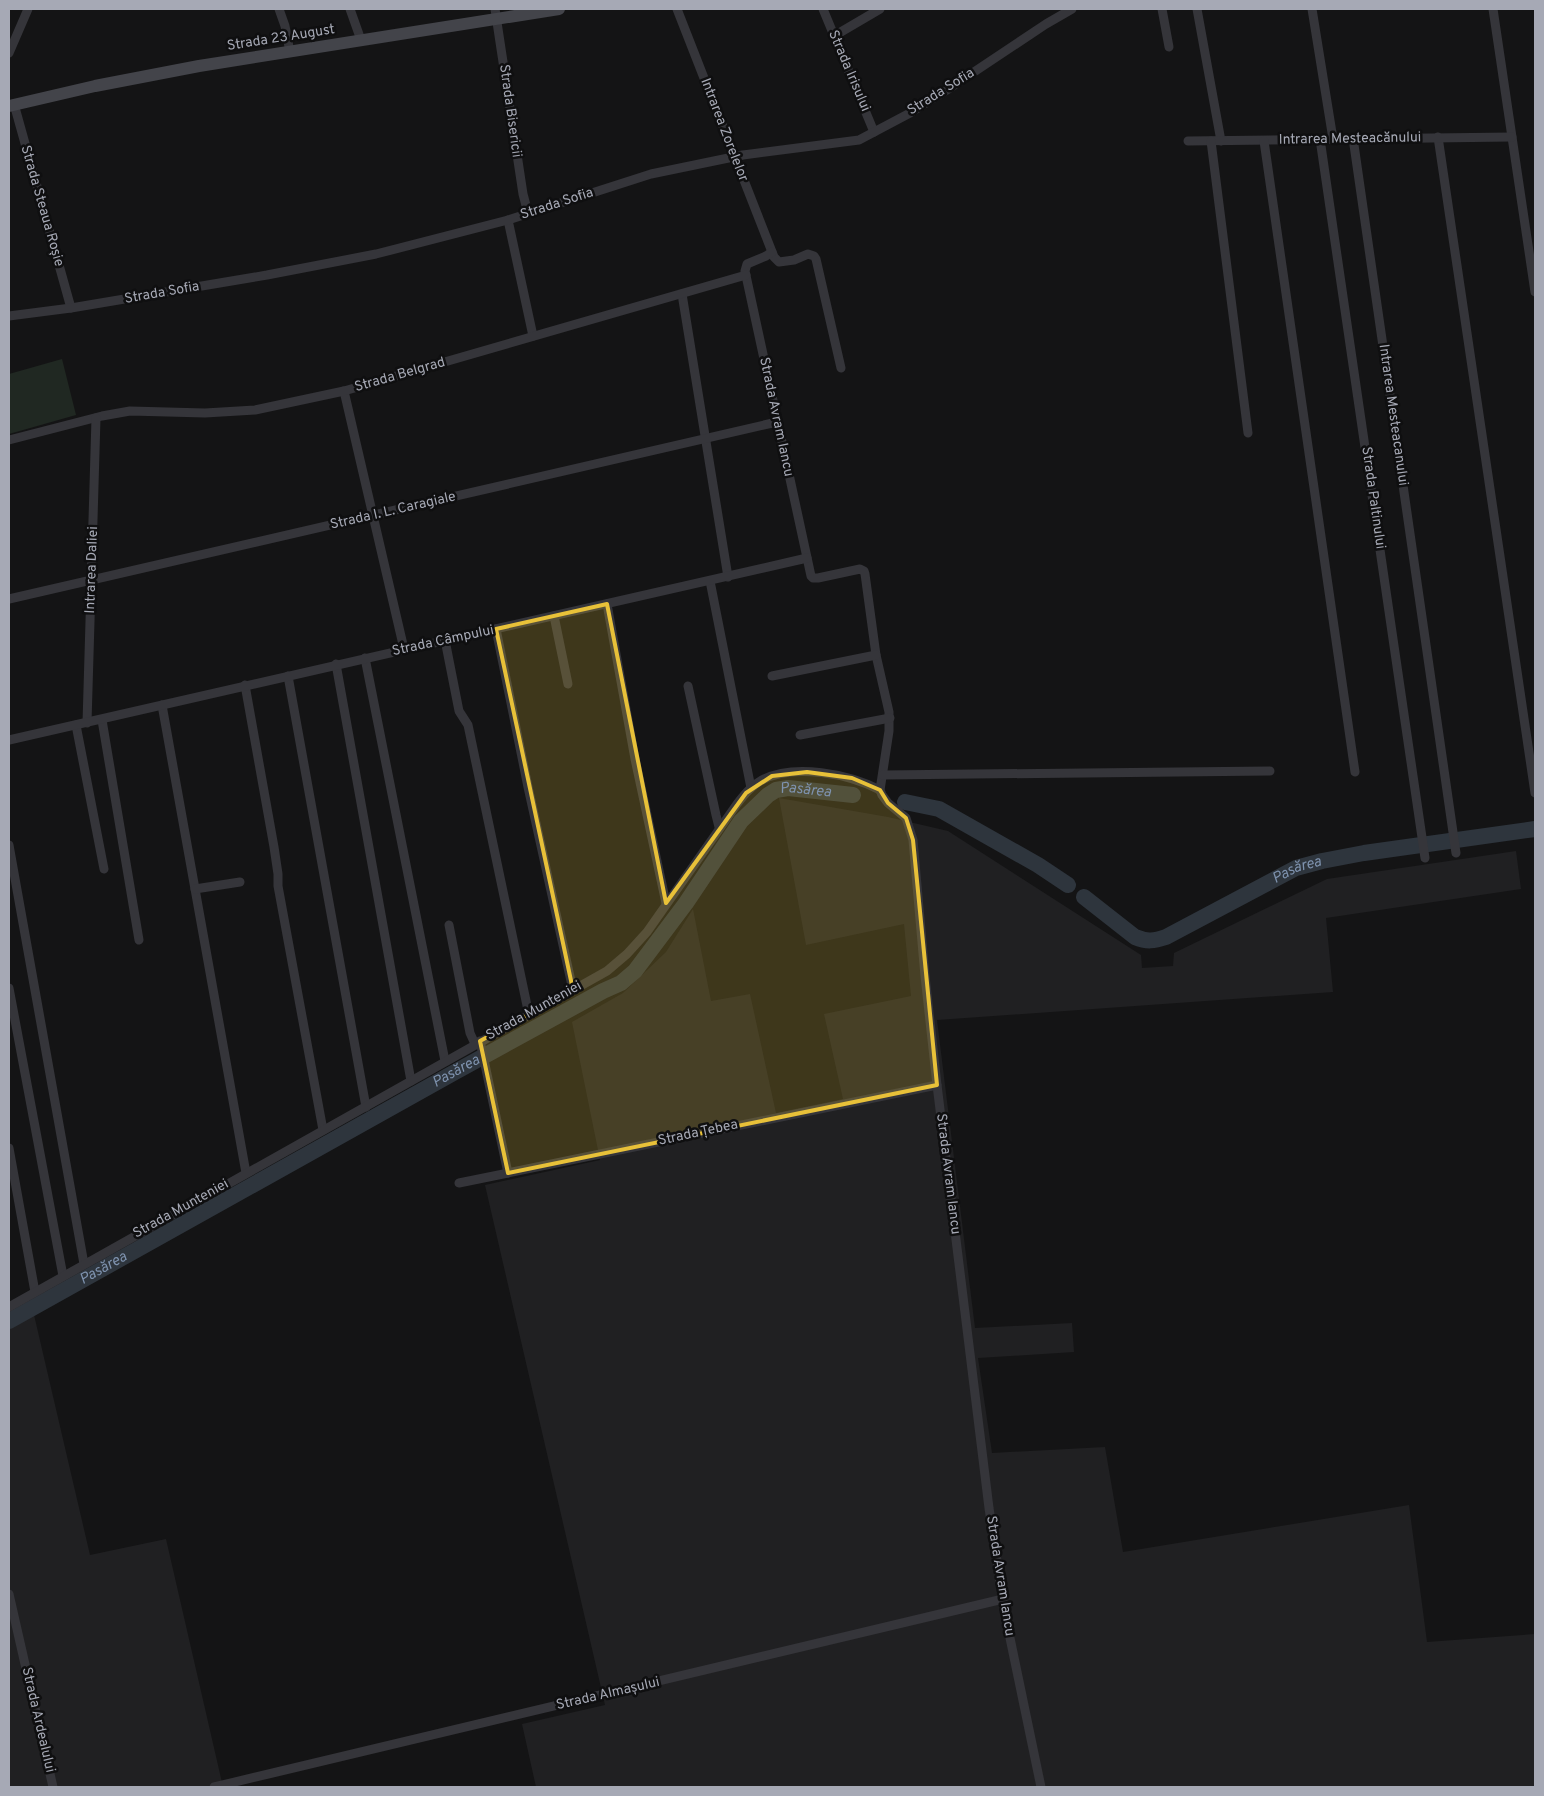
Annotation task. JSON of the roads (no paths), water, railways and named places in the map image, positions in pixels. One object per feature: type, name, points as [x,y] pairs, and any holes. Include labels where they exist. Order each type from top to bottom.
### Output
[{"type":"main road","name":"Strada 23 August","points":[[11,105],[121,80],[361,40],[496,14],[559,9]]},
{"type":"street","points":[[9,53],[28,9]]},
{"type":"street","points":[[279,9],[290,52]]},
{"type":"street","points":[[350,9],[361,40]]},
{"type":"street","name":"Intrarea Zorelelor","points":[[677,9],[772,252]]},
{"type":"street","name":"Strada Irisului","points":[[823,9],[874,132]]},
{"type":"street","points":[[834,36],[880,9]]},
{"type":"street","name":"Strada Sofia","points":[[9,316],[70,308],[376,254],[508,220],[636,178],[734,156],[859,140],[947,90],[1046,24],[1072,9]]},
{"type":"street","points":[[1162,9],[1169,48]]},
{"type":"street","points":[[1197,9],[1221,141]]},
{"type":"street","points":[[1312,9],[1333,138]]},
{"type":"street","points":[[1493,9],[1535,292]]},
{"type":"street","name":"Strada Bisericii","points":[[496,14],[523,194],[528,213]]},
{"type":"street","name":"Strada Steaua Roșie","points":[[11,105],[70,308]]},
{"type":"street","points":[[1438,137],[1535,793]]},
{"type":"street","name":"Intrarea Mesteacănului","points":[[1188,141],[1512,137]]},
{"type":"street","name":"Intrarea Mesteacanului","points":[[1353,138],[1456,853]]},
{"type":"street","name":"Strada Paltinului","points":[[1320,139],[1425,858]]},
{"type":"street","points":[[1211,141],[1248,433]]},
{"type":"street","points":[[1264,141],[1355,772]]},
{"type":"street","points":[[508,220],[534,336]]},
{"type":"street","points":[[746,275],[745,267],[747,264],[772,252],[779,262],[794,260],[805,254],[812,254],[822,283],[841,368]]},
{"type":"street","name":"Strada Belgrad","points":[[9,440],[130,411],[205,413],[256,410],[344,391],[746,275]]},
{"type":"street","name":"Strada Avram Iancu","points":[[746,275],[807,558]]},
{"type":"street","points":[[682,294],[728,577]]},
{"type":"street","points":[[344,391],[404,649]]},
{"type":"street","name":"Intrarea Daliei","points":[[87,722],[96,418]]},
{"type":"street","name":"Strada I. L. Caragiale","points":[[9,599],[777,422]]},
{"type":"street","points":[[807,558],[810,576],[813,578],[860,569],[865,574],[876,655],[890,718],[880,790]]},
{"type":"street","name":"Strada Câmpului","points":[[9,740],[807,558]]},
{"type":"street","points":[[710,581],[751,788]]},
{"type":"street","points":[[607,604],[635,759],[666,903]]},
{"type":"street","points":[[554,616],[568,684]]},
{"type":"street","points":[[496,629],[573,990]]},
{"type":"street","points":[[445,640],[459,711],[468,725],[529,1015]]},
{"type":"street","points":[[772,676],[876,655]]},
{"type":"street","points":[[365,658],[445,1061]]},
{"type":"street","points":[[336,664],[411,1081]]},
{"type":"street","points":[[288,676],[366,1106]]},
{"type":"street","points":[[246,685],[276,856],[278,886],[323,1130]]},
{"type":"street","points":[[688,686],[720,827]]},
{"type":"street","points":[[162,705],[246,1173]]},
{"type":"street","points":[[800,735],[890,718]]},
{"type":"street","points":[[102,720],[139,940]]},
{"type":"street","points":[[76,725],[104,869]]},
{"type":"street","points":[[883,775],[1270,771]]},
{"type":"street","name":"Strada Munteniei","points":[[9,1306],[411,1081],[477,1042],[607,971],[627,954],[647,932],[720,827],[751,788],[761,780],[782,772],[794,772],[852,778],[880,790]]},
{"type":"street","name":"Strada Avram Iancu","points":[[880,790],[888,803],[906,818],[913,840],[937,1085],[987,1499],[1003,1599],[1040,1787]]},
{"type":"street","points":[[9,845],[84,1264]]},
{"type":"street","points":[[195,889],[240,882]]},
{"type":"street","points":[[449,926],[470,1033],[482,1051],[485,1061],[508,1173]]},
{"type":"street","points":[[9,988],[63,1276]]},
{"type":"street","name":"Strada Țebea","points":[[459,1183],[937,1085]]},
{"type":"street","points":[[9,1148],[35,1292]]},
{"type":"street","name":"Strada Ardealului","points":[[9,1594],[53,1787]]},
{"type":"street","name":"Strada Almașului","points":[[214,1787],[1003,1599]]},
{"type":"waterway","name":"Pasărea","points":[[9,1321],[455,1072],[621,983],[635,971],[686,903],[741,821],[768,795],[776,790],[788,788],[853,795]]},
{"type":"waterway","name":"Pasărea","points":[[905,802],[939,809],[1038,865],[1068,885]]},
{"type":"waterway","name":"Pasărea","points":[[1084,897],[1135,937],[1143,940],[1154,940],[1166,937],[1296,868],[1364,853],[1535,829]]}]
